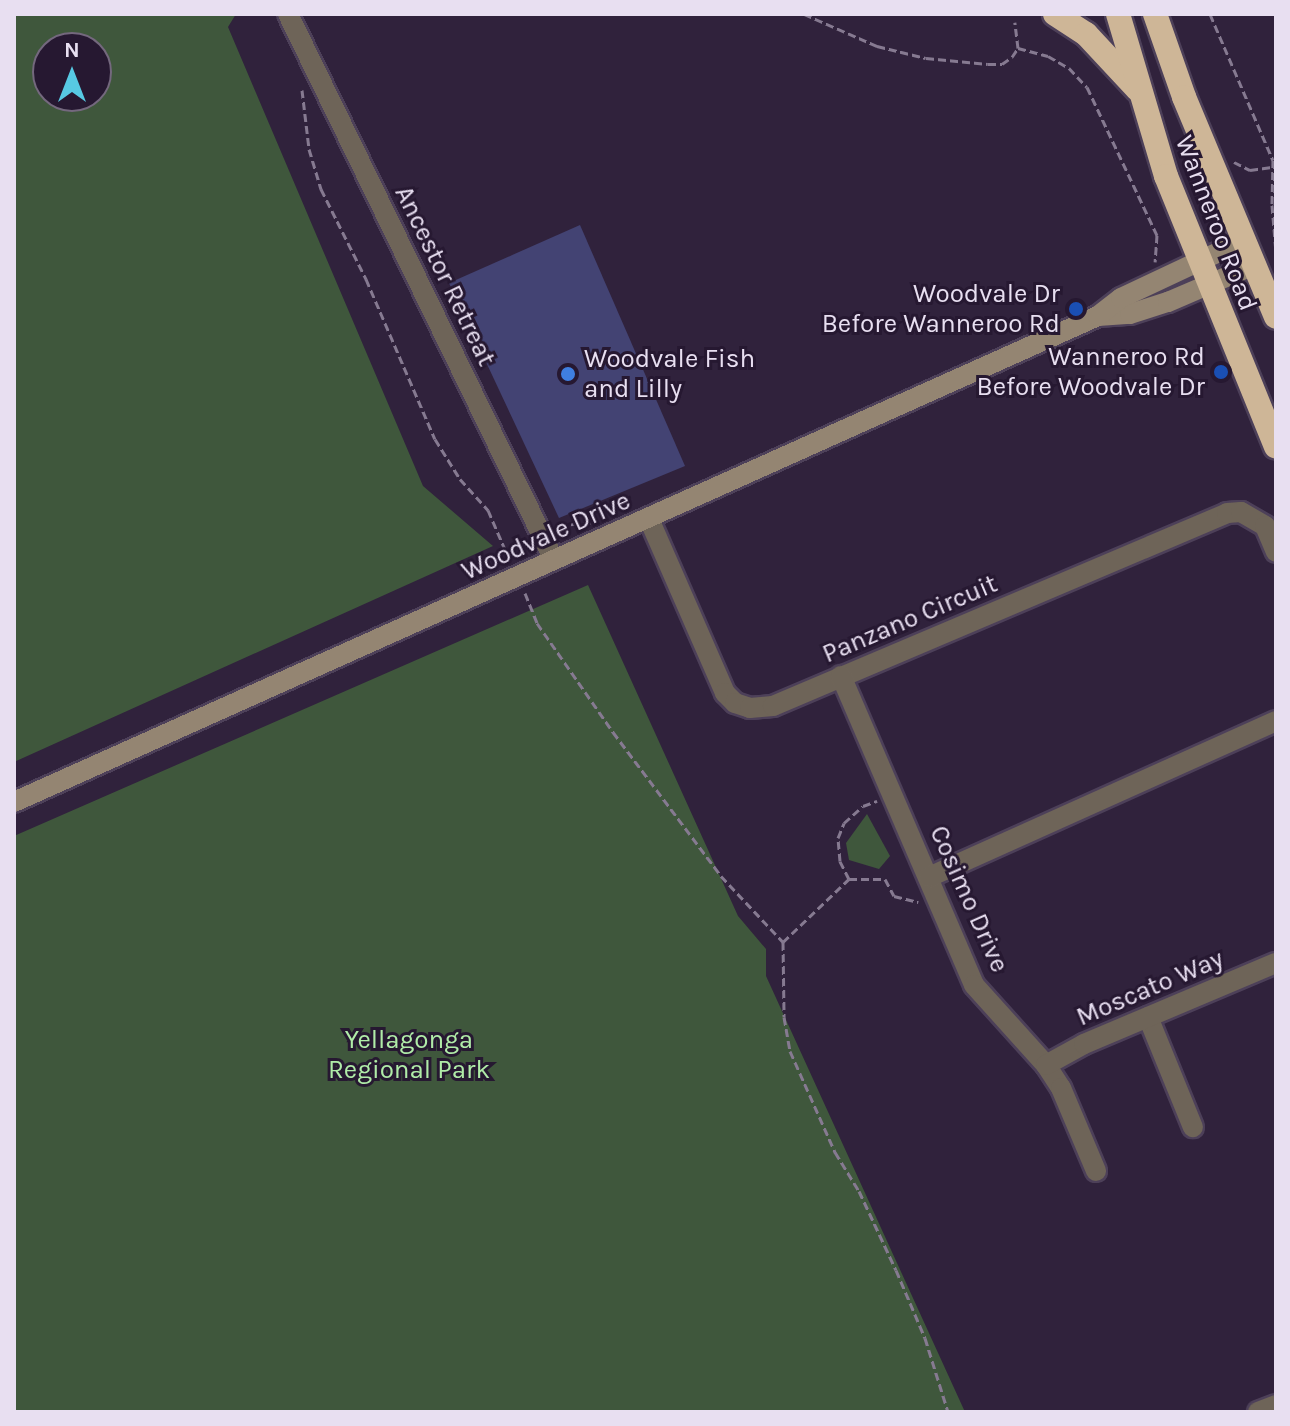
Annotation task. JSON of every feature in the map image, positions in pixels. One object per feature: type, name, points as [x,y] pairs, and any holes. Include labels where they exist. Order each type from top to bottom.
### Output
[{"type":"highway","points":[[1055,14],[1086,34],[1139,92]]},
{"type":"highway","name":"Wanneroo Road","points":[[1118,14],[1139,92],[1198,261],[1276,447]]},
{"type":"highway","name":"Wanneroo Road","points":[[1155,14],[1184,97],[1276,317]]},
{"type":"street","name":"Ancestor Retreat","points":[[288,14],[554,560]]},
{"type":"street","name":"Woodvale Drive","points":[[14,802],[513,568],[554,560],[1098,316],[1121,298],[1244,240]]},
{"type":"street","name":"Woodvale Drive","points":[[1098,316],[1130,314],[1208,286],[1254,265]]},
{"type":"street","name":"Panzano Circuit","points":[[649,519],[717,679],[735,703],[750,708],[773,706],[1227,513],[1241,512],[1265,526],[1276,552]]},
{"type":"street","name":"Cosimo Drive","points":[[841,676],[926,884],[974,985],[1046,1065],[1061,1088],[1096,1171]]},
{"type":"street","points":[[926,884],[1276,721]]},
{"type":"street","name":"Moscato Way","points":[[1046,1065],[1148,1017],[1276,963]]},
{"type":"street","points":[[1148,1017],[1193,1127]]},
{"type":"street","points":[[1258,1412],[1276,1405]]},
{"type":"path","points":[[804,14],[877,46],[926,58],[1002,64],[1018,48]]},
{"type":"path","points":[[1210,14],[1273,160],[1276,253]]},
{"type":"path","points":[[1015,22],[1018,48]]},
{"type":"path","points":[[1018,48],[1048,56],[1069,68],[1087,87],[1157,235],[1159,249],[1153,266]]},
{"type":"path","points":[[301,77],[309,149],[321,189],[366,279],[435,439],[460,479],[488,510],[537,623],[613,732],[721,876],[783,942],[786,1029],[790,1051],[835,1152],[859,1191],[925,1338],[948,1412]]},
{"type":"path","points":[[513,568],[523,540],[557,525],[596,523]]},
{"type":"path","points":[[497,566],[513,568]]},
{"type":"path","points":[[849,879],[840,861],[838,838],[844,823],[863,806],[880,800]]},
{"type":"path","points":[[783,942],[849,879],[885,879],[894,896],[904,901],[920,902],[926,884]]},
{"type":"green space","points":[[14,14],[236,14],[228,27],[423,486],[493,546],[14,762]]},
{"type":"green space","name":"Yellagonga Regional Park","points":[[588,585],[738,916],[766,949],[766,976],[965,1412],[14,1412],[14,836]]},
{"type":"green space","points":[[867,814],[890,856],[879,869],[849,860],[846,843]]},
{"type":"building","name":"Woodvale Fish and Lilly","points":[[580,225],[685,466],[559,518],[449,283]]},
{"type":"place","name":"Woodvale Dr Before Wanneroo Rd","points":[[1076,309]]},
{"type":"place","name":"Wanneroo Rd Before Woodvale Dr","points":[[1221,372]]},
{"type":"place","name":"Woodvale Fish and Lilly","points":[[568,374]]}]
